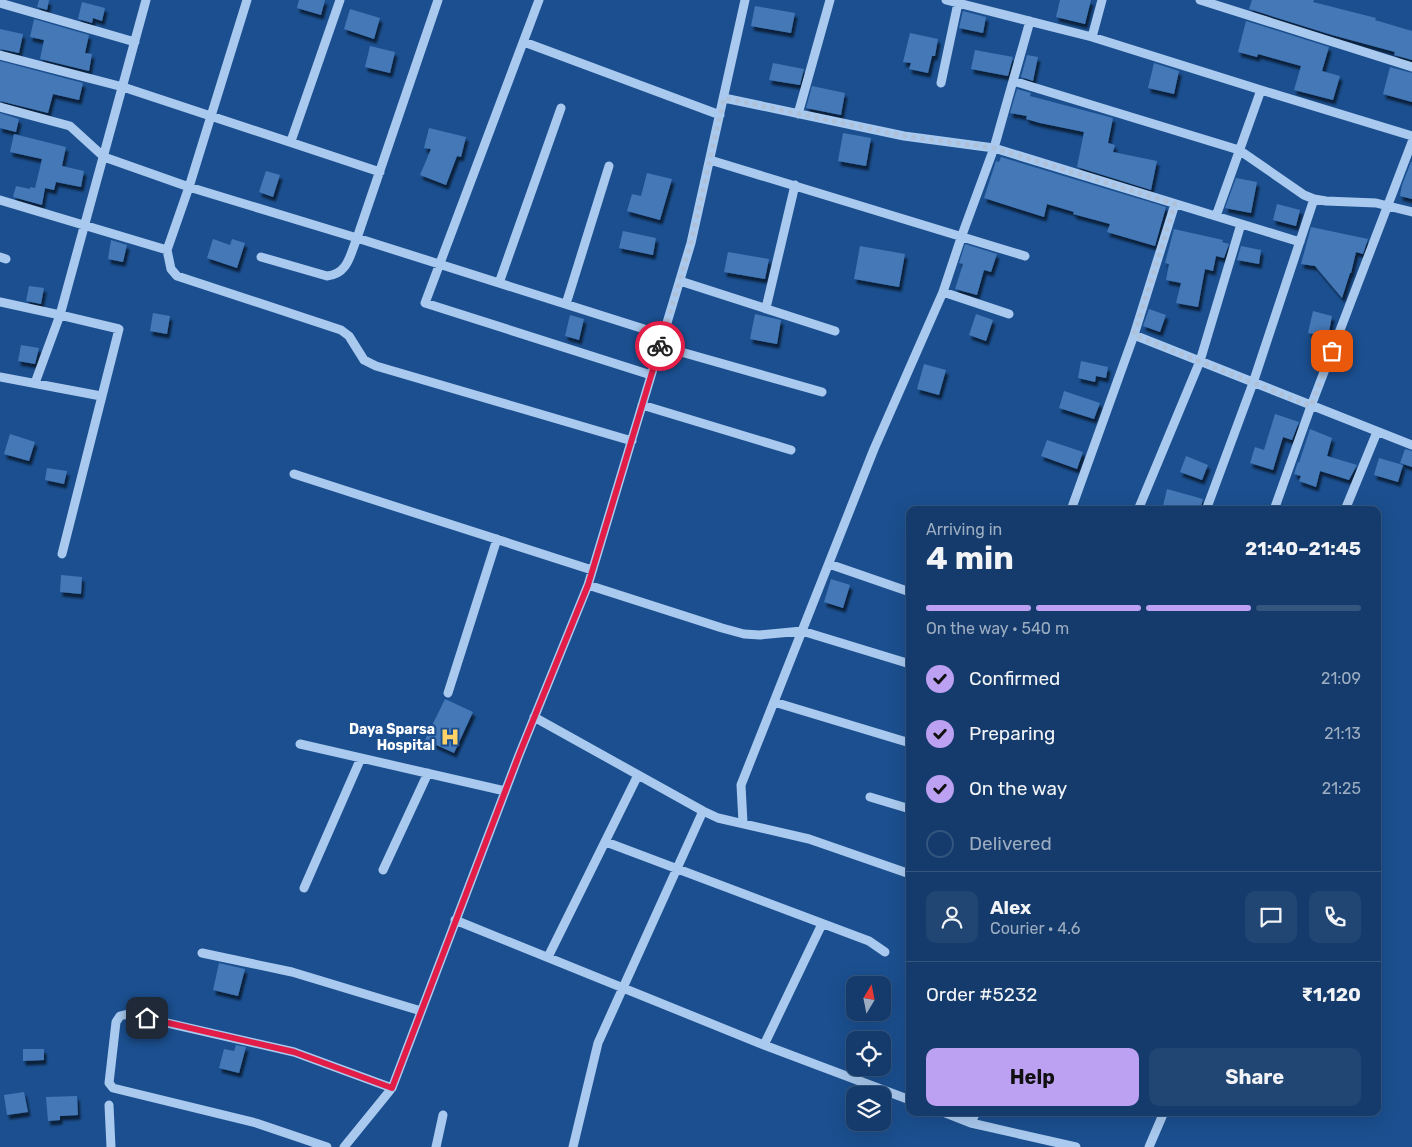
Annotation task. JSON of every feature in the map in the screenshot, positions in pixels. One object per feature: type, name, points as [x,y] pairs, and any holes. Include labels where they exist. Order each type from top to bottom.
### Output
[{"type":"street","points":[[34,384],[60,315],[146,0]]},
{"type":"street","points":[[247,0],[189,187],[167,250],[170,269],[177,276],[341,330],[349,336],[364,360],[376,366],[632,441]]},
{"type":"street","points":[[291,141],[340,0]]},
{"type":"street","points":[[261,256],[327,276],[341,272],[346,265],[380,172],[438,0]]},
{"type":"street","points":[[538,0],[524,42],[425,303],[651,376]]},
{"type":"street","points":[[344,1147],[392,1088],[505,791],[588,585],[691,243],[745,0]]},
{"type":"street","points":[[798,114],[830,0]]},
{"type":"street","points":[[946,0],[1092,37],[1412,136]]},
{"type":"street","points":[[1092,37],[1102,0]]},
{"type":"street","points":[[1200,0],[1412,67]]},
{"type":"street","points":[[0,3],[135,42]]},
{"type":"street","points":[[941,83],[958,3]]},
{"type":"street","points":[[743,823],[742,785],[874,449],[943,292],[994,148],[1030,21]]},
{"type":"street","points":[[524,42],[720,115]]},
{"type":"street","points":[[0,55],[122,87],[291,141],[380,172]]},
{"type":"street","points":[[1013,81],[1239,150],[1304,195],[1314,199],[1387,205],[1412,212]]},
{"type":"street","points":[[1216,216],[1261,90]]},
{"type":"street","points":[[724,98],[904,136],[994,148],[1300,242]]},
{"type":"street","points":[[0,107],[70,126],[104,157],[189,187],[663,335]]},
{"type":"street","points":[[499,283],[561,108]]},
{"type":"street","points":[[1275,506],[1311,406],[1412,142]]},
{"type":"street","points":[[710,160],[1026,256]]},
{"type":"street","points":[[566,304],[609,166]]},
{"type":"street","points":[[766,308],[795,185]]},
{"type":"street","points":[[1207,506],[1253,383],[1314,199]]},
{"type":"street","points":[[0,200],[167,250]]},
{"type":"street","points":[[1072,506],[1134,335],[1175,204]]},
{"type":"street","points":[[1140,506],[1200,360],[1241,224]]},
{"type":"street","points":[[680,281],[835,330]]},
{"type":"street","points":[[943,292],[1009,314]]},
{"type":"street","points":[[0,302],[119,329],[62,554]]},
{"type":"street","points":[[1134,335],[1412,445]]},
{"type":"street","points":[[660,346],[822,392]]},
{"type":"street","points":[[0,377],[101,396]]},
{"type":"street","points":[[642,405],[792,450]]},
{"type":"street","points":[[1347,506],[1377,432]]},
{"type":"street","points":[[294,474],[592,570]]},
{"type":"street","points":[[448,692],[497,540]]},
{"type":"street","points":[[829,564],[906,591]]},
{"type":"street","points":[[588,585],[744,634],[802,631],[906,663]]},
{"type":"street","points":[[774,702],[906,742]]},
{"type":"street","points":[[534,717],[718,818],[809,839],[906,873]]},
{"type":"street","points":[[300,744],[505,791]]},
{"type":"street","points":[[304,888],[361,758]]},
{"type":"street","points":[[383,870],[428,773]]},
{"type":"street","points":[[548,957],[638,775]]},
{"type":"street","points":[[870,797],[906,808]]},
{"type":"street","points":[[573,1147],[598,1043],[703,811]]},
{"type":"street","points":[[606,842],[868,941],[885,952]]},
{"type":"street","points":[[456,920],[764,1045],[906,1098]]},
{"type":"street","points":[[764,1045],[822,924]]},
{"type":"street","points":[[202,953],[292,972],[421,1011]]},
{"type":"street","points":[[327,1147],[256,1123],[113,1088],[109,1083],[116,1022],[120,1016],[128,1014],[285,1050],[392,1088]]},
{"type":"street","points":[[109,1105],[111,1147]]},
{"type":"street","points":[[436,1147],[443,1115]]},
{"type":"street","points":[[953,1116],[971,1123],[1076,1147]]},
{"type":"street","points":[[971,1123],[974,1116]]},
{"type":"street","points":[[1149,1147],[1162,1116]]},
{"type":"building","points":[[39,0],[49,0],[47,10],[37,7]]},
{"type":"building","points":[[299,0],[325,0],[321,15],[297,8]]},
{"type":"building","points":[[1060,0],[1091,0],[1085,24],[1056,17]]},
{"type":"building","points":[[1252,0],[1314,0],[1313,2],[1376,18],[1375,20],[1412,31],[1412,60],[1394,55],[1395,52],[1249,9]]},
{"type":"building","points":[[82,2],[105,8],[102,21],[93,18],[92,23],[78,19]]},
{"type":"building","points":[[755,6],[795,13],[791,33],[751,26]]},
{"type":"building","points":[[350,9],[380,18],[374,39],[344,29]]},
{"type":"building","points":[[963,11],[986,17],[983,33],[959,28]]},
{"type":"building","points":[[34,19],[89,35],[85,53],[92,54],[89,71],[40,59],[44,40],[30,37]]},
{"type":"building","points":[[1246,21],[1329,47],[1322,71],[1340,76],[1333,100],[1294,90],[1301,66],[1258,54],[1257,57],[1238,52]]},
{"type":"building","points":[[0,29],[23,34],[19,53],[0,49]]},
{"type":"building","points":[[910,33],[938,39],[935,56],[932,56],[928,73],[909,69],[911,63],[903,62]]},
{"type":"building","points":[[370,46],[395,52],[390,73],[365,67]]},
{"type":"building","points":[[975,50],[1013,57],[1008,76],[971,69]]},
{"type":"building","points":[[1027,55],[1038,57],[1033,81],[1021,77]]},
{"type":"building","points":[[0,61],[83,83],[79,100],[53,94],[48,113],[0,101]]},
{"type":"building","points":[[773,63],[804,69],[800,85],[769,80]]},
{"type":"building","points":[[1154,63],[1179,71],[1174,94],[1148,88]]},
{"type":"building","points":[[1390,67],[1412,73],[1412,102],[1383,94]]},
{"type":"building","points":[[812,86],[845,93],[841,115],[806,108]]},
{"type":"building","points":[[1017,89],[1031,93],[1030,96],[1113,118],[1108,143],[1115,145],[1113,152],[1157,161],[1151,190],[1077,167],[1084,132],[1040,123],[1026,119],[1027,116],[1010,113]]},
{"type":"building","points":[[0,113],[19,119],[16,132],[0,128]]},
{"type":"building","points":[[429,128],[466,137],[461,157],[457,156],[446,185],[420,175],[431,149],[424,148]]},
{"type":"building","points":[[843,133],[871,138],[866,166],[838,161]]},
{"type":"building","points":[[14,134],[66,147],[62,166],[84,171],[81,187],[56,182],[54,190],[45,188],[42,205],[13,197],[16,186],[30,189],[30,187],[35,188],[42,159],[10,152]]},
{"type":"building","points":[[1001,157],[1166,207],[1155,246],[1107,232],[1110,224],[1073,214],[1074,212],[1047,204],[1044,217],[984,198],[996,161],[999,162]]},
{"type":"building","points":[[1412,162],[1412,199],[1400,196]]},
{"type":"building","points":[[266,171],[280,175],[273,197],[259,192]]},
{"type":"building","points":[[647,173],[672,179],[660,220],[627,211],[632,194],[641,196]]},
{"type":"building","points":[[1236,178],[1257,182],[1251,213],[1225,208]]},
{"type":"building","points":[[1277,204],[1300,210],[1296,226],[1273,220]]},
{"type":"building","points":[[1311,227],[1368,239],[1363,254],[1356,252],[1342,298],[1315,266],[1301,264]]},
{"type":"building","points":[[1174,229],[1223,240],[1222,242],[1229,244],[1224,258],[1216,256],[1213,271],[1205,269],[1198,307],[1176,303],[1181,283],[1166,280],[1169,264],[1165,263]]},
{"type":"building","points":[[623,231],[656,238],[653,255],[619,248]]},
{"type":"building","points":[[213,239],[230,245],[232,239],[245,243],[237,268],[207,258]]},
{"type":"building","points":[[111,240],[127,245],[123,262],[108,259]]},
{"type":"building","points":[[965,244],[997,254],[991,272],[984,270],[977,295],[955,289],[963,264],[959,263]]},
{"type":"building","points":[[860,246],[905,254],[899,287],[854,279]]},
{"type":"building","points":[[1241,246],[1261,250],[1259,264],[1237,260]]},
{"type":"building","points":[[728,252],[769,259],[765,279],[724,272]]},
{"type":"building","points":[[29,286],[44,288],[41,304],[26,301]]},
{"type":"building","points":[[1149,309],[1166,315],[1160,332],[1143,326]]},
{"type":"building","points":[[1313,311],[1332,316],[1328,337],[1308,333]]},
{"type":"building","points":[[153,313],[170,316],[167,334],[150,331]]},
{"type":"building","points":[[755,314],[781,320],[777,344],[750,339]]},
{"type":"building","points":[[976,314],[993,320],[986,341],[969,335]]},
{"type":"building","points":[[570,315],[584,319],[579,340],[565,336]]},
{"type":"building","points":[[21,345],[39,348],[35,364],[18,361]]},
{"type":"building","points":[[1081,361],[1108,367],[1106,378],[1096,376],[1095,382],[1078,378]]},
{"type":"building","points":[[924,364],[946,370],[939,395],[917,389]]},
{"type":"building","points":[[1064,391],[1100,403],[1094,419],[1059,408]]},
{"type":"building","points":[[1275,414],[1299,422],[1292,440],[1283,437],[1273,470],[1250,463],[1255,447],[1264,450]]},
{"type":"building","points":[[1310,429],[1332,438],[1327,456],[1357,465],[1349,480],[1320,471],[1316,487],[1299,481],[1301,476],[1294,474]]},
{"type":"building","points":[[10,434],[35,442],[29,461],[4,454]]},
{"type":"building","points":[[1047,440],[1083,452],[1077,469],[1041,456]]},
{"type":"building","points":[[1405,449],[1412,451],[1412,467],[1400,463]]},
{"type":"building","points":[[1186,456],[1208,465],[1202,480],[1180,472]]},
{"type":"building","points":[[1379,458],[1403,465],[1398,482],[1374,475]]},
{"type":"building","points":[[47,468],[67,471],[64,484],[45,480]]},
{"type":"building","points":[[1167,489],[1203,499],[1201,506],[1163,506]]},
{"type":"building","points":[[61,575],[82,577],[81,594],[60,592]]},
{"type":"building","points":[[831,579],[850,585],[843,608],[824,602]]},
{"type":"building","points":[[445,699],[473,712],[454,753],[425,740]]},
{"type":"building","points":[[219,963],[245,969],[238,996],[213,990]]},
{"type":"building","points":[[236,1045],[246,1047],[239,1073],[219,1068],[224,1049],[234,1051]]},
{"type":"building","points":[[23,1049],[44,1049],[44,1060],[23,1061]]},
{"type":"building","points":[[24,1092],[28,1112],[7,1115],[4,1095]]},
{"type":"building","points":[[77,1096],[78,1115],[60,1116],[60,1120],[48,1121],[46,1097]]},
{"type":"way so far","points":[[660,346],[691,243],[724,98],[904,136],[994,148],[1175,204],[1134,335],[1311,406],[1332,351]]},
{"type":"place","name":"Daya Sparsa Hospital","points":[[450,737]]},
{"type":"route","points":[[147,1018],[294,1052],[392,1088],[519,755],[588,585],[660,346]]}]
